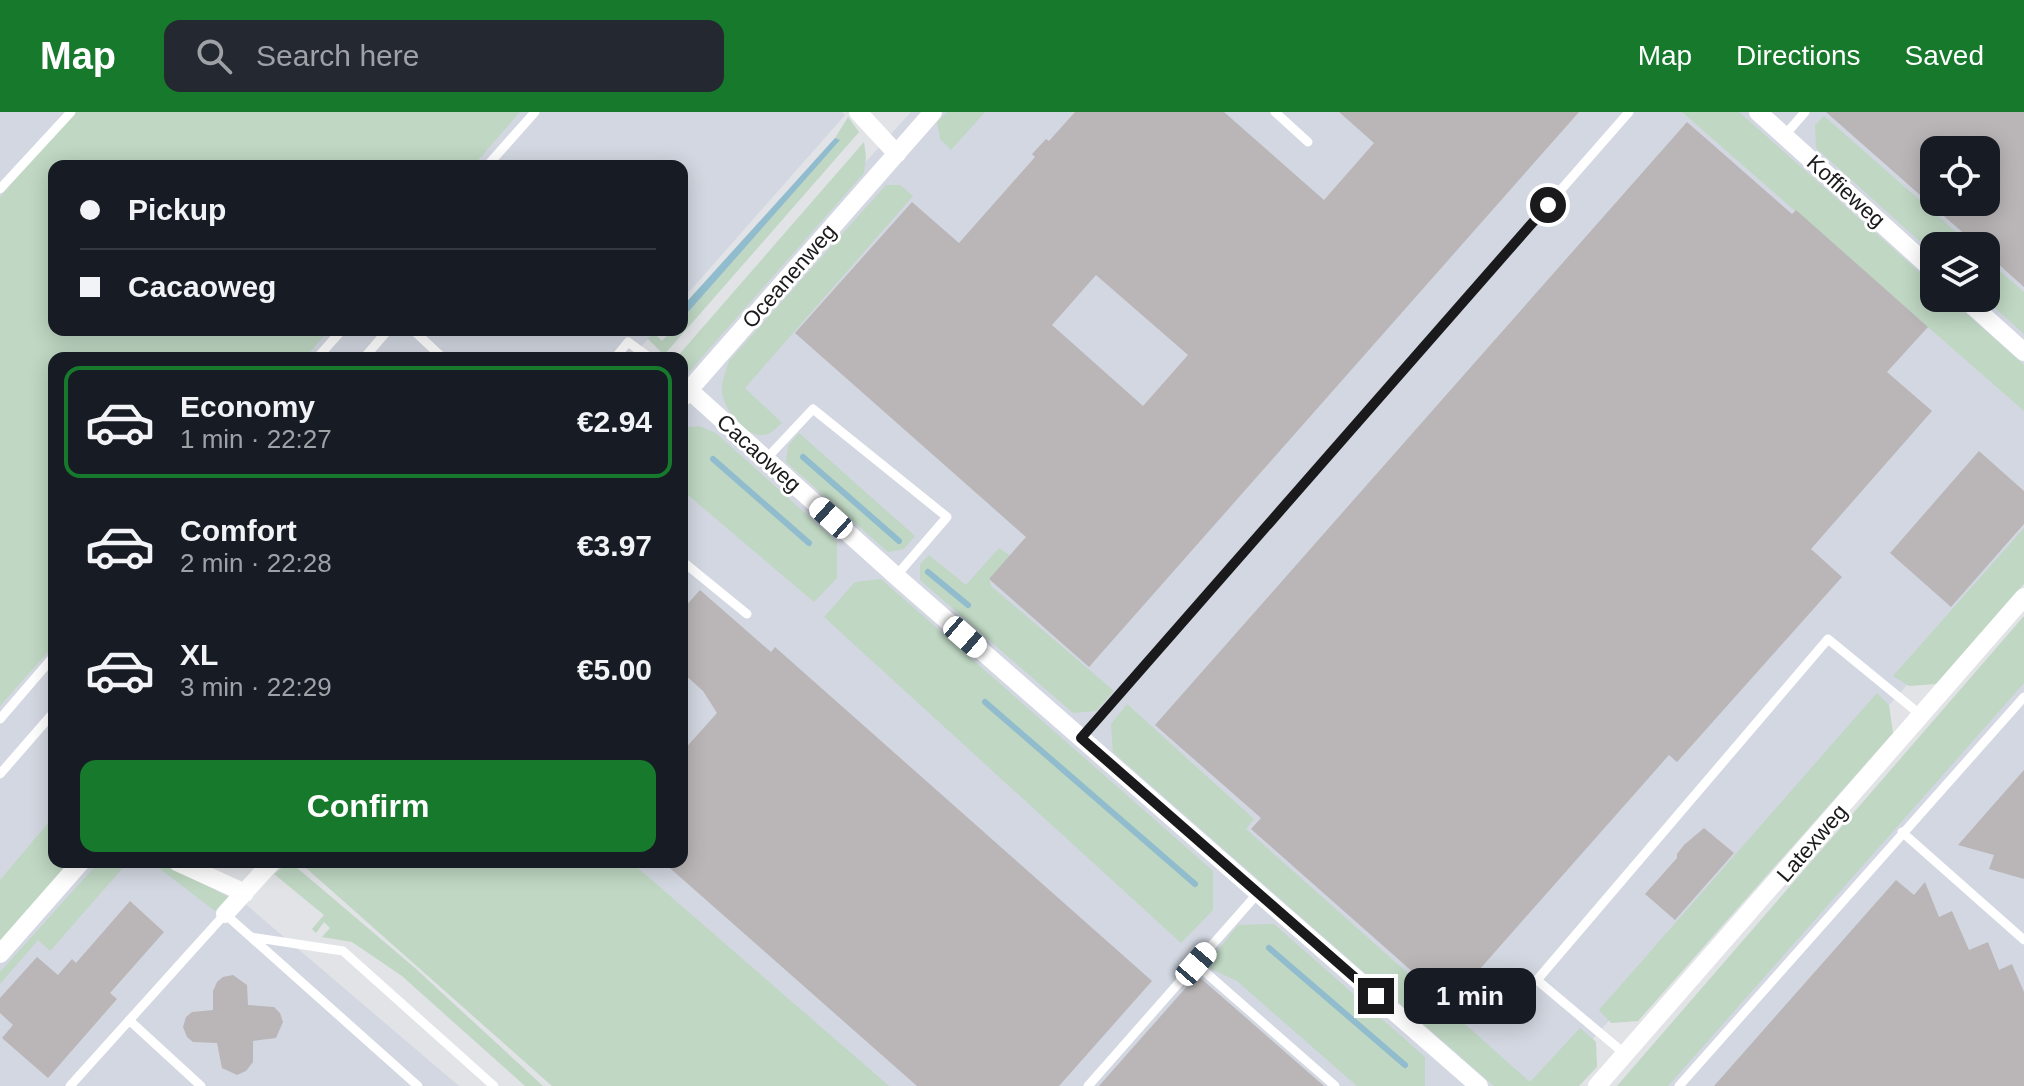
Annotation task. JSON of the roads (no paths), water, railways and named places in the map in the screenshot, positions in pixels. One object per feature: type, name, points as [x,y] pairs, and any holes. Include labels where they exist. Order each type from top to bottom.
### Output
[{"type":"street","points":[[858,112],[897,154]]},
{"type":"street","name":"Oceanenweg","points":[[688,386],[933,112]]},
{"type":"street","name":"Koffieweg","points":[[1758,112],[1920,258]]},
{"type":"street","points":[[1980,312],[2024,352]]},
{"type":"street","name":"Cacaoweg","points":[[688,393],[1470,1083]]},
{"type":"street","name":"Latexweg","points":[[1597,1086],[2024,597]]},
{"type":"street","points":[[0,954],[76,868]]},
{"type":"street","points":[[190,868],[245,893]]},
{"type":"street","points":[[225,914],[267,868]]},
{"type":"lane","points":[[0,189],[71,112]]},
{"type":"lane","points":[[492,160],[535,112]]},
{"type":"lane","points":[[1275,112],[1308,142]]},
{"type":"lane","points":[[1081,738],[1629,112]]},
{"type":"lane","points":[[1784,136],[1805,112]]},
{"type":"lane","points":[[322,352],[337,336]]},
{"type":"lane","points":[[369,352],[383,336]]},
{"type":"lane","points":[[419,336],[437,352]]},
{"type":"lane","points":[[620,352],[628,342],[642,352]]},
{"type":"lane","points":[[766,459],[813,409],[947,517],[896,576]]},
{"type":"lane","points":[[688,566],[747,614]]},
{"type":"lane","points":[[1627,1055],[1537,980],[1828,639],[1922,716]]},
{"type":"lane","points":[[0,719],[48,663]]},
{"type":"lane","points":[[1679,1086],[2024,697]]},
{"type":"lane","points":[[0,774],[48,719]]},
{"type":"lane","points":[[1902,832],[2024,940]]},
{"type":"lane","points":[[1088,1086],[1258,893]]},
{"type":"lane","points":[[70,1086],[225,914],[418,1086]]},
{"type":"lane","points":[[251,937],[343,951],[494,1086]]},
{"type":"lane","points":[[1196,964],[1335,1086]]},
{"type":"lane","points":[[129,1020],[201,1086]]},
{"type":"water","points":[[835,138],[840,140],[688,312],[688,300]]},
{"type":"waterway","points":[[803,457],[899,541]]},
{"type":"waterway","points":[[713,459],[809,543]]},
{"type":"waterway","points":[[928,572],[968,605]]},
{"type":"waterway","points":[[985,702],[1195,884]]},
{"type":"waterway","points":[[1269,948],[1405,1065]]}]
